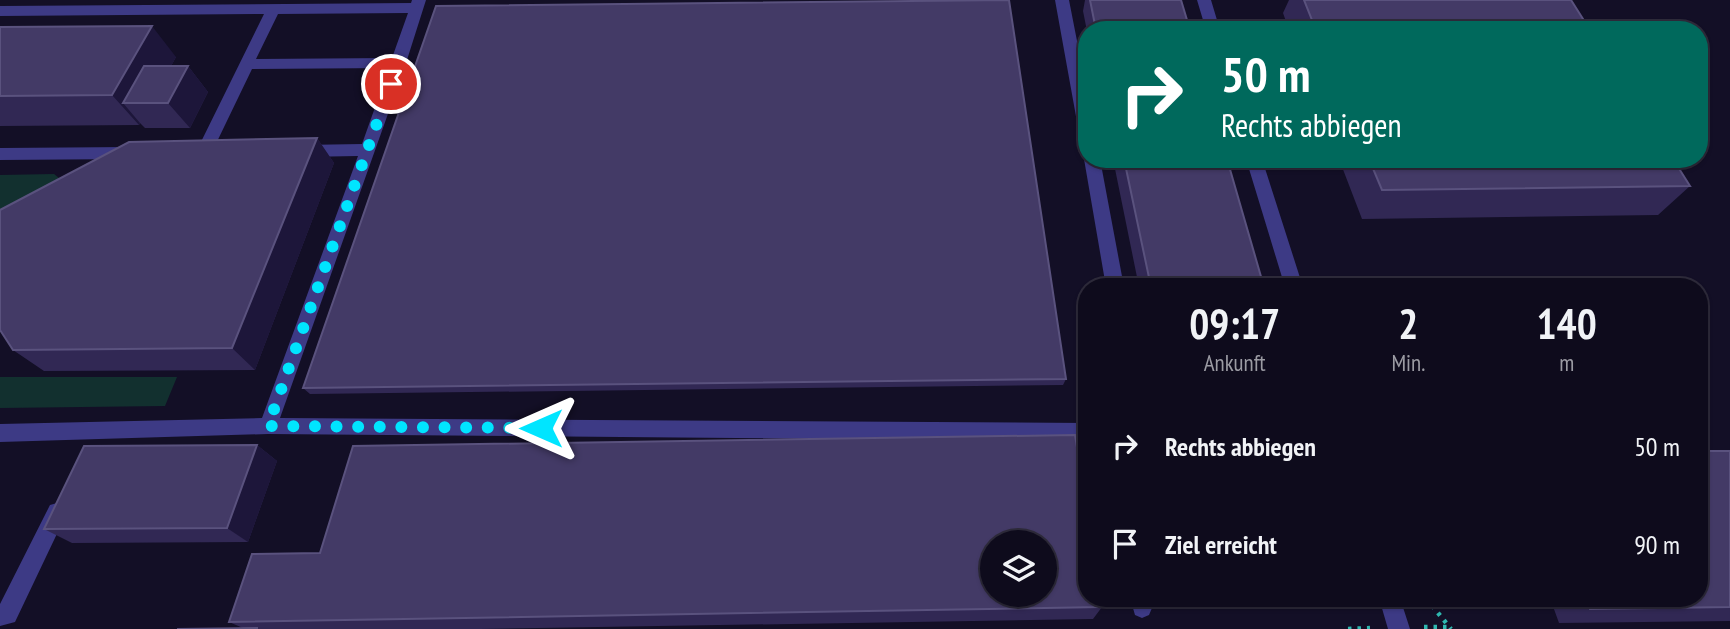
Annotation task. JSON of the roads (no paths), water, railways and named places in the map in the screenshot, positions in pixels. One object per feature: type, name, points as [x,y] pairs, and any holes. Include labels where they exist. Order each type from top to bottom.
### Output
[{"type":"street","points":[[1062,0],[1078,85]]},
{"type":"street","points":[[1204,0],[1210,21]]},
{"type":"street","points":[[0,11],[273,10],[417,4],[368,150],[268,426]]},
{"type":"street","points":[[204,152],[273,10]]},
{"type":"street","points":[[247,64],[399,62]]},
{"type":"street","points":[[286,151],[368,150]]},
{"type":"street","points":[[0,154],[150,152]]},
{"type":"street","points":[[1093,168],[1113,278]]},
{"type":"street","points":[[1257,168],[1291,278]]},
{"type":"street","points":[[0,433],[268,426],[1078,432]]},
{"type":"street","points":[[84,455],[96,430]]},
{"type":"street","points":[[0,615],[8,615],[67,492]]},
{"type":"street","points":[[1392,607],[1399,629]]}]
